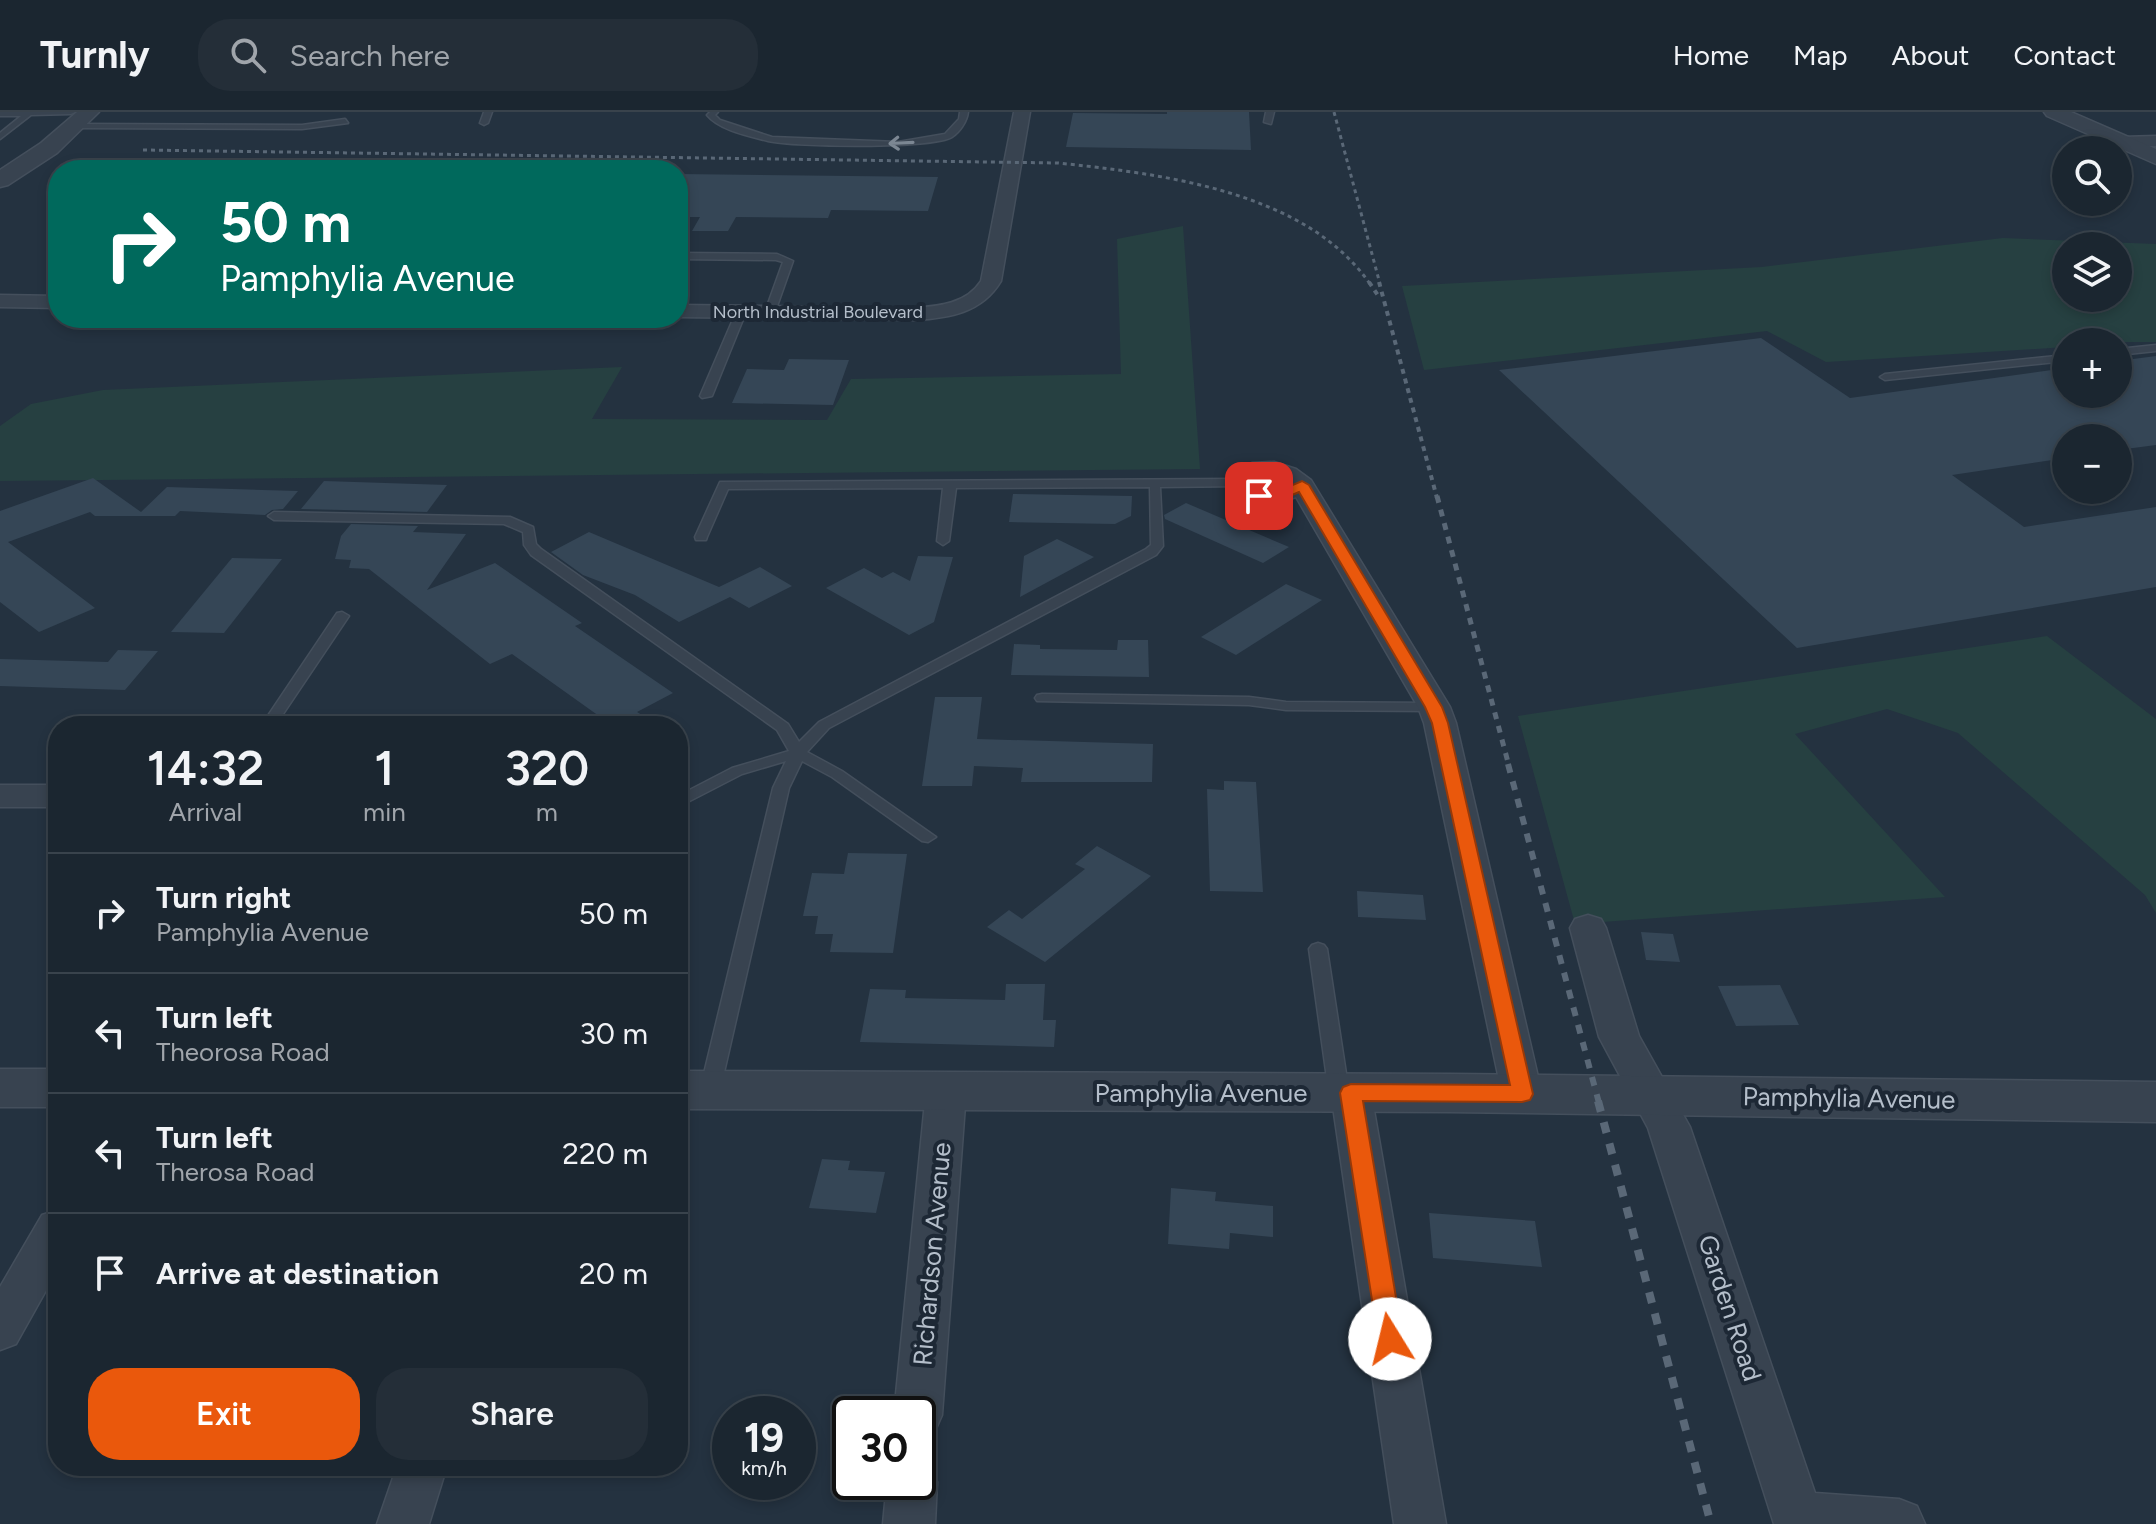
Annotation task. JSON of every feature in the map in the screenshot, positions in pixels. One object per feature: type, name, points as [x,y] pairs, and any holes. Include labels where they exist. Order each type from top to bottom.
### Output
[{"type":"street","name":"North Industrial Boulevard","points":[[688,311],[914,314],[957,307],[986,291],[991,281],[1022,112]]},
{"type":"street","points":[[2054,112],[2108,136]]},
{"type":"street","points":[[0,180],[49,148],[78,117]]},
{"type":"street","points":[[2132,142],[2156,141]]},
{"type":"street","points":[[2132,146],[2156,157]]},
{"type":"street","points":[[0,301],[48,302]]},
{"type":"street","points":[[1238,483],[1242,490],[1250,494],[1270,497],[1302,485],[1434,707],[1522,1094]]},
{"type":"street","points":[[0,796],[48,796]]},
{"type":"street","name":"Garden Road","points":[[1588,928],[1619,1037],[1669,1127],[1799,1521]]},
{"type":"street","points":[[0,1088],[48,1088]]},
{"type":"street","name":"Pamphylia Avenue","points":[[694,1090],[1522,1094],[2156,1102]]},
{"type":"street","name":"Richardson Avenue","points":[[920,1396],[946,1092]]},
{"type":"street","points":[[1345,1093],[1420,1524]]},
{"type":"street","points":[[0,1329],[48,1245]]},
{"type":"street","points":[[403,1524],[419,1476]]},
{"type":"street","points":[[909,1524],[911,1500]]},
{"type":"street","points":[[1799,1521],[1899,1524]]},
{"type":"lane","points":[[484,123],[488,112]]},
{"type":"lane","points":[[714,112],[711,115],[717,122],[771,139],[898,144],[948,136],[963,120],[964,112]]},
{"type":"lane","points":[[1268,122],[1270,112]]},
{"type":"lane","points":[[0,137],[29,113]]},
{"type":"lane","points":[[0,114],[302,127],[345,121]]},
{"type":"lane","points":[[688,256],[777,257],[788,261],[770,312]]},
{"type":"lane","points":[[706,396],[741,312]]},
{"type":"lane","points":[[2132,351],[2156,348]]},
{"type":"lane","points":[[1885,377],[2052,359]]},
{"type":"lane","points":[[701,537],[724,485],[1155,486],[1238,483]]},
{"type":"lane","points":[[943,541],[950,484]]},
{"type":"lane","points":[[694,1090],[781,788],[798,753],[824,725],[1151,552],[1157,546],[1155,486]]},
{"type":"lane","points":[[274,516],[506,520],[529,530],[530,545],[536,552],[783,727],[798,753],[837,774],[928,837]]},
{"type":"lane","points":[[275,716],[342,616]]},
{"type":"lane","points":[[1042,698],[1434,707]]},
{"type":"lane","points":[[688,797],[737,771],[798,753]]},
{"type":"lane","points":[[1318,949],[1345,1093]]},
{"type":"green space","points":[[1183,226],[1200,469],[0,481],[0,426],[31,404],[103,390],[622,367],[592,419],[827,420],[851,379],[1121,374],[1117,239]]},
{"type":"green space","points":[[2003,238],[2052,240],[2052,312],[2132,312],[2132,243],[2156,244],[2156,342],[2132,342],[2132,328],[2052,328],[2052,348],[1826,362],[1767,331],[1424,370],[1402,286],[1762,267]]},
{"type":"green space","points":[[2047,636],[2156,719],[2156,913],[2145,895],[1958,733],[1887,709],[1795,734],[1945,897],[1575,924],[1518,716]]},
{"type":"building","points":[[1249,112],[1251,150],[1066,147],[1073,113]]},
{"type":"building","points":[[688,174],[938,177],[928,211],[831,210],[828,218],[736,217],[728,231],[692,231],[700,217],[688,217]]},
{"type":"building","points":[[1761,338],[1850,398],[2052,370],[2052,408],[2132,408],[2132,359],[2156,356],[2156,445],[2132,448],[2132,424],[2052,424],[2052,460],[1952,475],[2024,527],[2156,507],[2156,587],[1797,648],[1499,370]]},
{"type":"building","points":[[789,359],[849,360],[833,405],[732,403],[747,369],[784,370]]},
{"type":"building","points":[[93,478],[141,512],[167,487],[298,491],[283,509],[272,510],[265,515],[180,511],[175,516],[95,516],[90,512],[8,542],[95,608],[39,632],[0,602],[0,511]]},
{"type":"building","points":[[324,481],[447,485],[427,512],[301,509]]},
{"type":"building","points":[[1013,494],[1132,496],[1131,516],[1115,524],[1009,522]]},
{"type":"building","points":[[1186,503],[1289,547],[1263,563],[1165,519],[1164,515]]},
{"type":"building","points":[[351,524],[418,526],[413,532],[466,534],[427,590],[495,563],[582,623],[575,626],[673,693],[637,712],[644,716],[599,716],[512,654],[490,664],[369,569],[349,568],[351,560],[335,559],[341,536]]},
{"type":"building","points":[[589,532],[719,587],[760,567],[792,586],[749,608],[730,597],[679,622],[635,595],[583,575],[551,552]]},
{"type":"building","points":[[1057,539],[1094,557],[1020,597],[1024,556]]},
{"type":"building","points":[[918,556],[953,557],[934,622],[909,635],[826,588],[864,568],[882,578],[893,572],[910,581]]},
{"type":"building","points":[[232,558],[282,559],[224,633],[171,632]]},
{"type":"building","points":[[1286,584],[1322,600],[1236,655],[1201,637]]},
{"type":"building","points":[[1118,640],[1148,640],[1149,677],[1011,675],[1014,644],[1040,645],[1040,649],[1117,650]]},
{"type":"building","points":[[118,650],[158,651],[125,690],[0,686],[0,659],[108,662]]},
{"type":"building","points":[[935,697],[982,697],[977,739],[1153,744],[1152,782],[1021,782],[1023,768],[974,766],[972,786],[922,786]]},
{"type":"building","points":[[1224,781],[1256,782],[1263,892],[1210,891],[1207,789],[1224,790]]},
{"type":"building","points":[[1097,846],[1151,876],[1045,962],[987,927],[1009,910],[1022,919],[1085,869],[1075,864]]},
{"type":"building","points":[[848,853],[907,854],[893,953],[830,952],[833,934],[815,934],[818,916],[803,916],[812,873],[844,874]]},
{"type":"building","points":[[1357,891],[1423,895],[1426,920],[1358,917]]},
{"type":"building","points":[[1641,932],[1673,934],[1680,962],[1646,960]]},
{"type":"building","points":[[1006,984],[1045,984],[1043,1020],[1056,1020],[1054,1047],[860,1042],[870,989],[906,990],[905,998],[1005,1000]]},
{"type":"building","points":[[1780,985],[1799,1025],[1736,1026],[1718,986]]},
{"type":"building","points":[[822,1159],[850,1161],[848,1170],[885,1172],[876,1213],[809,1208]]},
{"type":"building","points":[[1171,1188],[1216,1192],[1215,1201],[1273,1206],[1273,1237],[1230,1233],[1229,1249],[1168,1244]]},
{"type":"building","points":[[1429,1213],[1535,1221],[1542,1267],[1433,1258]]},
{"type":"railway","points":[[1334,112],[1380,284]]},
{"type":"railway","points":[[143,150],[1058,163],[1142,173],[1186,182],[1271,208],[1309,227],[1342,253],[1370,284]]},
{"type":"railway","points":[[1369,282],[1379,297]]},
{"type":"railway","points":[[1379,282],[1437,498]]},
{"type":"railway","points":[[1437,496],[1509,766]]},
{"type":"railway","points":[[1508,764],[1599,1103]]},
{"type":"railway","points":[[1598,1101],[1711,1524]]},
{"type":"route","points":[[1259,496],[1278,497],[1302,485],[1434,707],[1522,1094],[1351,1093],[1390,1339]]}]
